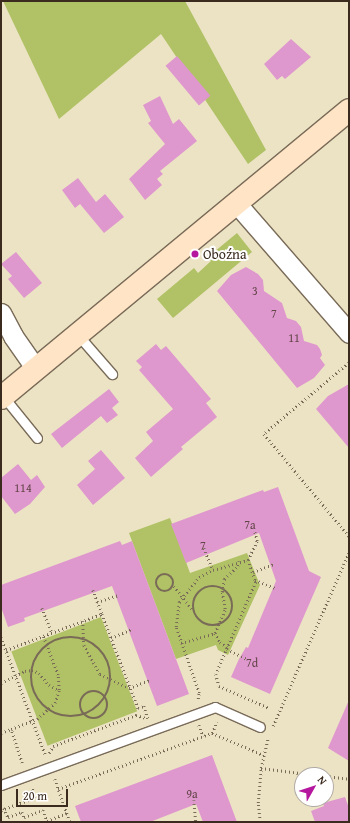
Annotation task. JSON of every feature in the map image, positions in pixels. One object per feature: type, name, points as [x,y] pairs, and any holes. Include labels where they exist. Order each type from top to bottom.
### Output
[{"type":"street","points":[[2,397],[349,110]]},
{"type":"street","points":[[237,204],[349,332]]},
{"type":"street","points":[[1,313],[13,336],[36,369]]},
{"type":"lane","points":[[78,335],[112,374]]},
{"type":"lane","points":[[2,397],[37,438]]},
{"type":"lane","points":[[1,786],[215,707],[260,727]]},
{"type":"path","points":[[349,363],[264,434],[349,536]]},
{"type":"path","points":[[345,531],[349,528]]},
{"type":"path","points":[[254,530],[257,541],[248,560],[255,580],[216,674],[220,686],[269,708]]},
{"type":"path","points":[[204,548],[213,570]]},
{"type":"path","points":[[260,822],[258,803],[261,768],[267,740],[349,552]]},
{"type":"path","points":[[193,704],[197,700],[199,692],[181,643],[176,618],[181,598],[199,577],[213,570],[239,561],[248,560]]},
{"type":"path","points":[[215,633],[225,609],[222,589],[224,579],[238,566],[239,561]]},
{"type":"path","points":[[252,572],[274,564]]},
{"type":"path","points":[[174,586],[169,592],[161,592],[157,589],[157,579],[166,574],[171,576],[174,586],[181,598],[204,624],[218,626],[229,618],[232,612],[231,598],[222,589],[215,586],[201,590],[194,601],[194,611]]},
{"type":"path","points":[[255,580],[275,588]]},
{"type":"path","points":[[93,590],[138,708],[144,706],[148,718]]},
{"type":"path","points":[[98,602],[119,595]]},
{"type":"path","points":[[42,608],[52,633]]},
{"type":"path","points":[[6,650],[102,614]]},
{"type":"path","points":[[83,621],[83,639],[94,667],[111,681],[130,688],[150,680]]},
{"type":"path","points":[[111,638],[132,629]]},
{"type":"path","points":[[181,643],[215,633]]},
{"type":"path","points":[[215,633],[227,648],[247,659]]},
{"type":"path","points":[[1,733],[32,721],[55,703],[59,690],[58,675],[46,646],[44,636]]},
{"type":"path","points":[[1,637],[45,755],[54,746],[136,715],[154,718]]},
{"type":"path","points":[[84,716],[80,707],[86,694],[97,691],[106,697],[109,708],[106,714],[96,720],[84,716],[68,717],[48,710],[34,694],[32,670],[39,653],[46,646],[63,638],[83,639],[100,650],[106,658],[111,681],[106,697],[98,708],[84,716]]},
{"type":"path","points":[[1,683],[16,677],[25,671],[32,670],[39,673],[49,685],[59,690]]},
{"type":"path","points":[[11,729],[21,754],[21,766]]},
{"type":"path","points":[[58,788],[212,733],[263,755]]},
{"type":"path","points":[[261,768],[294,772]]},
{"type":"path","points":[[334,777],[349,779]]},
{"type":"path","points":[[49,782],[55,780]]},
{"type":"path","points":[[37,786],[30,789],[34,798],[3,809],[8,817],[22,812],[24,817],[42,810],[47,821],[67,813]]},
{"type":"path","points":[[60,795],[70,822]]},
{"type":"path","points":[[194,800],[196,822]]},
{"type":"green space","points":[[3,1],[185,1],[266,150],[248,164],[161,34],[59,119]]},
{"type":"green space","points":[[237,233],[252,252],[173,318],[157,299],[194,268],[198,273],[211,261],[208,257]]},
{"type":"green space","points":[[170,518],[190,573],[247,553],[260,585],[228,655],[218,650],[216,645],[176,659],[129,533]]},
{"type":"green space","points":[[101,617],[137,711],[48,746],[11,651]]},
{"type":"building","points":[[291,39],[311,57],[285,79],[282,76],[277,80],[264,64]]},
{"type":"building","points":[[177,56],[210,96],[199,105],[166,66]]},
{"type":"building","points":[[160,96],[173,124],[179,119],[197,141],[160,171],[163,174],[157,179],[162,185],[145,200],[129,179],[165,144],[148,123],[151,121],[143,105]]},
{"type":"building","points":[[78,178],[96,202],[105,194],[124,217],[104,233],[80,204],[75,208],[62,190]]},
{"type":"building","points":[[16,252],[42,283],[24,298],[8,279],[12,276],[1,264]]},
{"type":"building","points":[[246,267],[258,274],[263,280],[264,291],[282,303],[287,318],[296,321],[301,327],[304,341],[317,345],[320,349],[322,355],[320,358],[325,365],[314,378],[297,388],[217,291],[231,275]]},
{"type":"building","points":[[156,344],[161,350],[166,346],[211,399],[206,403],[217,417],[181,447],[183,449],[151,477],[135,458],[153,441],[146,432],[173,409],[139,370],[142,367],[136,361]]},
{"type":"building","points":[[349,384],[349,448],[316,409],[328,396]]},
{"type":"building","points":[[109,389],[119,402],[112,408],[118,415],[107,423],[101,416],[62,448],[51,434]]},
{"type":"building","points":[[101,450],[125,478],[93,505],[77,485],[95,469],[88,461]]},
{"type":"building","points":[[18,464],[31,480],[37,475],[45,487],[30,504],[15,514],[1,496],[1,478]]},
{"type":"building","points":[[278,487],[309,571],[321,577],[270,694],[231,677],[246,647],[248,648],[276,581],[259,533],[186,563],[171,524],[263,490],[264,492]]},
{"type":"building","points":[[120,541],[122,545],[132,541],[189,694],[157,706],[112,586],[24,618],[25,621],[8,627],[1,607],[1,585]]},
{"type":"building","points":[[349,700],[349,761],[328,748]]},
{"type":"building","points":[[212,755],[237,822],[203,822],[196,804],[150,822],[81,822],[75,806]]},
{"type":"building","points":[[345,797],[349,808],[349,822],[315,822],[311,811],[321,807],[334,807],[334,800]]},
{"type":"place","name":"Oboźna","points":[[195,254]]}]
